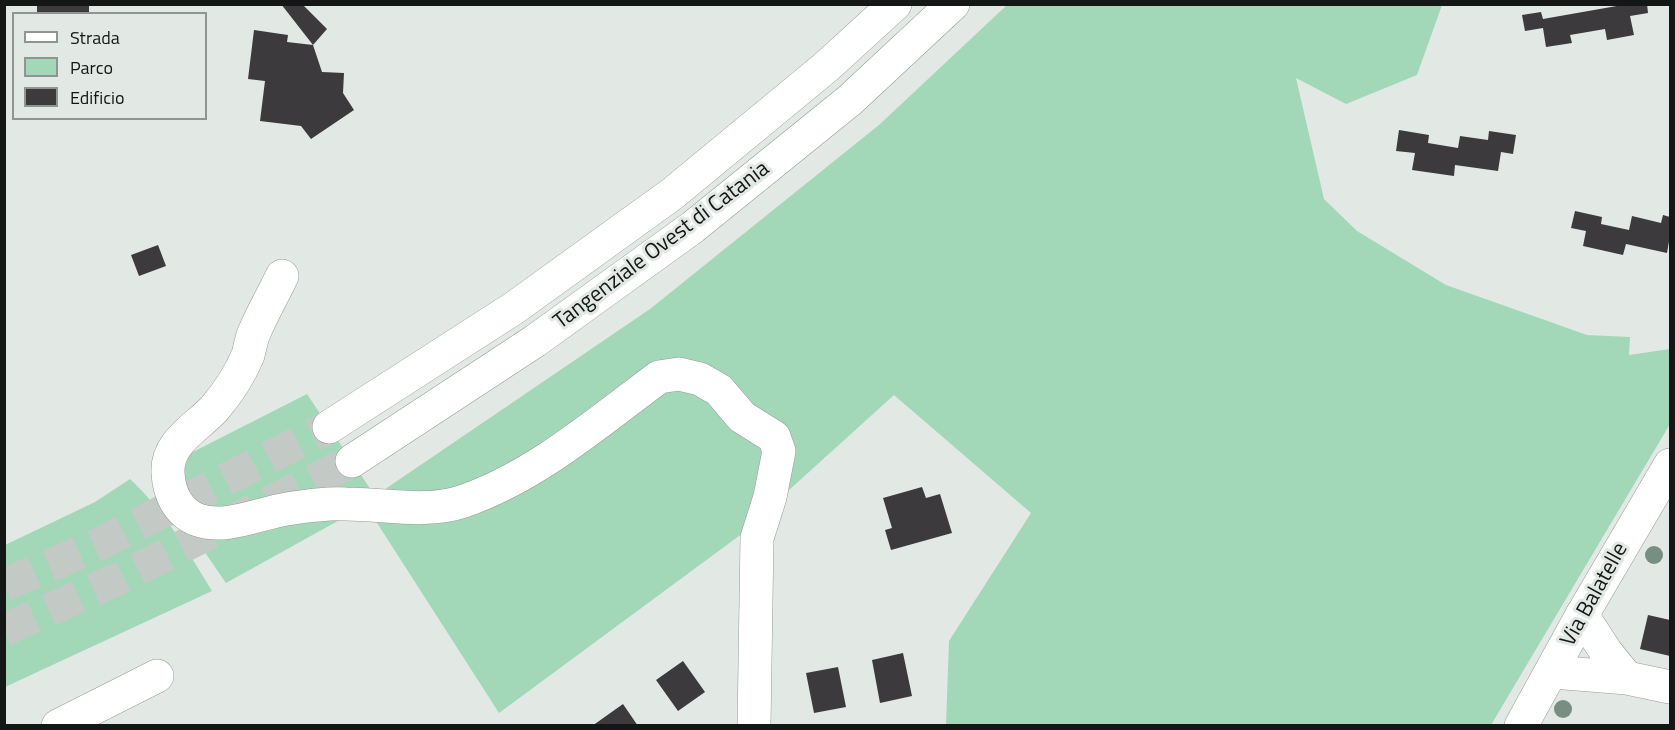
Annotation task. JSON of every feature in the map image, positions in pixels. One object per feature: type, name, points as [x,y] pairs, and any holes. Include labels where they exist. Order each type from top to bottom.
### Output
[{"type":"main road","name":"Tangenziale Ovest di Catania","points":[[329,427],[514,308],[672,194],[826,67],[894,4]]},
{"type":"main road","name":"Tangenziale Ovest di Catania","points":[[352,461],[535,341],[693,227],[850,100],[953,4]]},
{"type":"main road","points":[[282,276],[234,382],[214,408],[185,435],[171,454],[168,470],[169,487],[174,500],[185,512],[197,520],[219,522],[319,505],[429,508],[462,502],[507,483],[556,453],[659,377],[679,374],[700,379],[719,390],[742,417],[774,437],[779,451],[770,497],[757,538],[754,726]]},
{"type":"main road","name":"Via Balatelle","points":[[1521,726],[1553,672],[1582,615],[1671,465]]},
{"type":"main road","points":[[1582,615],[1606,652],[1627,678]]},
{"type":"main road","points":[[1553,672],[1627,678],[1671,687]]},
{"type":"main road","points":[[58,726],[158,676]]},
{"type":"green space","points":[[1007,5],[1442,5],[1417,75],[1346,104],[1296,78],[1324,199],[1357,231],[1446,285],[1587,335],[1630,337],[1629,355],[1670,349],[1670,424],[1491,725],[946,725],[949,641],[1031,513],[894,395],[778,500],[793,452],[698,368],[458,492],[222,514],[181,494],[179,459],[307,394],[375,496],[650,309],[879,125]]},
{"type":"green space","points":[[685,383],[749,432],[767,456],[743,533],[499,713],[370,512],[411,516],[658,388]]},
{"type":"green space","points":[[130,479],[165,518],[212,591],[5,687],[5,545],[95,502]]},
{"type":"green space","points":[[354,512],[226,583],[184,522]]},
{"type":"building","points":[[37,4],[89,4],[89,12],[37,12]]},
{"type":"building","points":[[281,4],[302,4],[327,29],[313,45]]},
{"type":"building","points":[[1628,4],[1647,4],[1648,13],[1630,16],[1634,35],[1607,40],[1605,29],[1570,35],[1572,43],[1546,47],[1543,28],[1525,31],[1522,15],[1541,12],[1543,19]]},
{"type":"building","points":[[254,30],[288,35],[287,42],[313,45],[322,72],[344,73],[343,93],[354,110],[311,139],[301,126],[260,121],[265,81],[248,79]]},
{"type":"building","points":[[1399,130],[1429,135],[1428,143],[1458,148],[1460,136],[1488,140],[1489,131],[1516,135],[1513,154],[1501,152],[1498,171],[1455,165],[1454,176],[1412,170],[1415,153],[1396,151]]},
{"type":"building","points":[[1575,211],[1602,217],[1601,224],[1629,230],[1632,216],[1661,223],[1663,215],[1670,217],[1667,253],[1626,244],[1623,255],[1583,246],[1586,231],[1571,228]]},
{"type":"building","points":[[158,245],[166,266],[139,276],[131,255]]},
{"type":"building","points":[[922,487],[926,498],[940,494],[952,533],[891,550],[885,530],[892,528],[883,498]]},
{"type":"building","points":[[1648,615],[1670,620],[1670,656],[1640,649]]},
{"type":"building","points":[[903,653],[912,696],[880,703],[872,660]]},
{"type":"building","points":[[683,661],[705,692],[678,711],[656,680]]},
{"type":"building","points":[[838,667],[846,707],[814,713],[806,673]]},
{"type":"building","points":[[623,704],[638,726],[592,726]]},
{"type":"tunnel","points":[[4,585],[99,544],[329,427]]},
{"type":"tunnel","points":[[4,630],[120,578],[352,461]]}]
